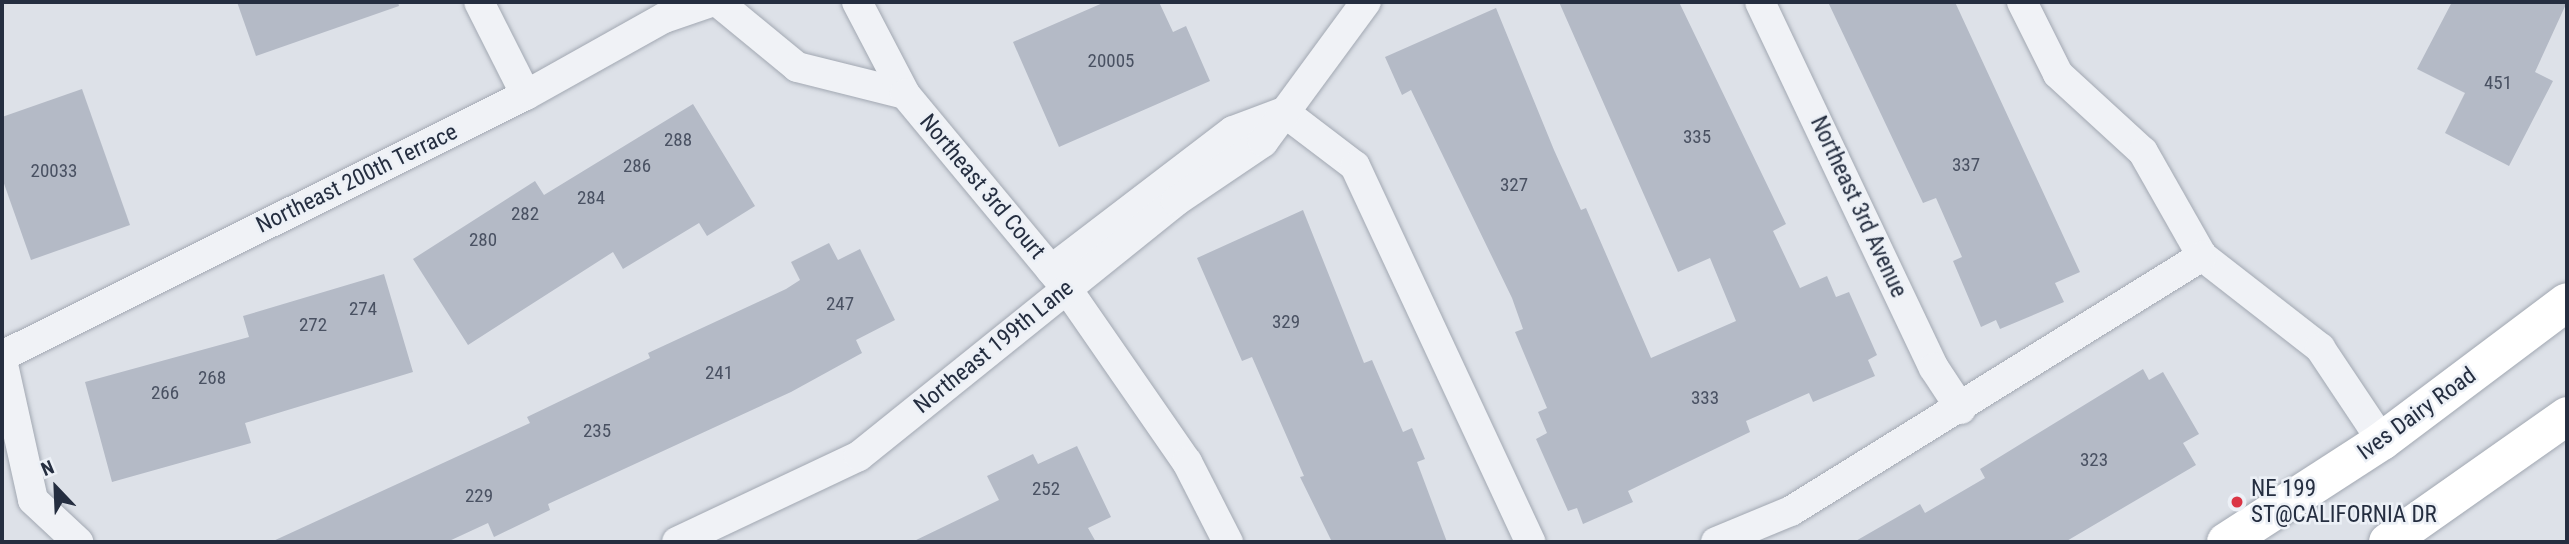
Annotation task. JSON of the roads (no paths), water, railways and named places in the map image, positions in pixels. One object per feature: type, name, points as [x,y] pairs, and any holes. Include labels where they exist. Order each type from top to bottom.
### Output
[{"type":"main road","name":"Ives Dairy Road","points":[[2226,542],[2382,441],[2567,302]]},
{"type":"main road","points":[[2388,542],[2567,416]]},
{"type":"street","points":[[479,2],[526,94]]},
{"type":"street","name":"Northeast 200th Terrace","points":[[2,358],[526,94],[664,18],[711,2]]},
{"type":"street","points":[[719,2],[797,67],[905,94]]},
{"type":"street","name":"Northeast 3rd Court","points":[[857,2],[905,94],[1059,280],[1187,462],[1228,542]]},
{"type":"street","points":[[1366,2],[1284,113],[1355,166],[1530,542]]},
{"type":"street","name":"Northeast 3rd Avenue","points":[[1760,2],[1934,368],[1961,409]]},
{"type":"street","points":[[2022,2],[2058,74],[2143,152],[2202,256],[2320,348],[2382,441]]},
{"type":"street","name":"Northeast 199th Lane","points":[[677,542],[859,456],[1233,131],[1284,113]]},
{"type":"street","points":[[1716,542],[1791,511],[1961,409],[2202,256]]},
{"type":"street","points":[[2,358],[33,500],[78,542]]},
{"type":"place","name":"NE 199 ST@CALIFORNIA DR","points":[[2237,502]]}]
